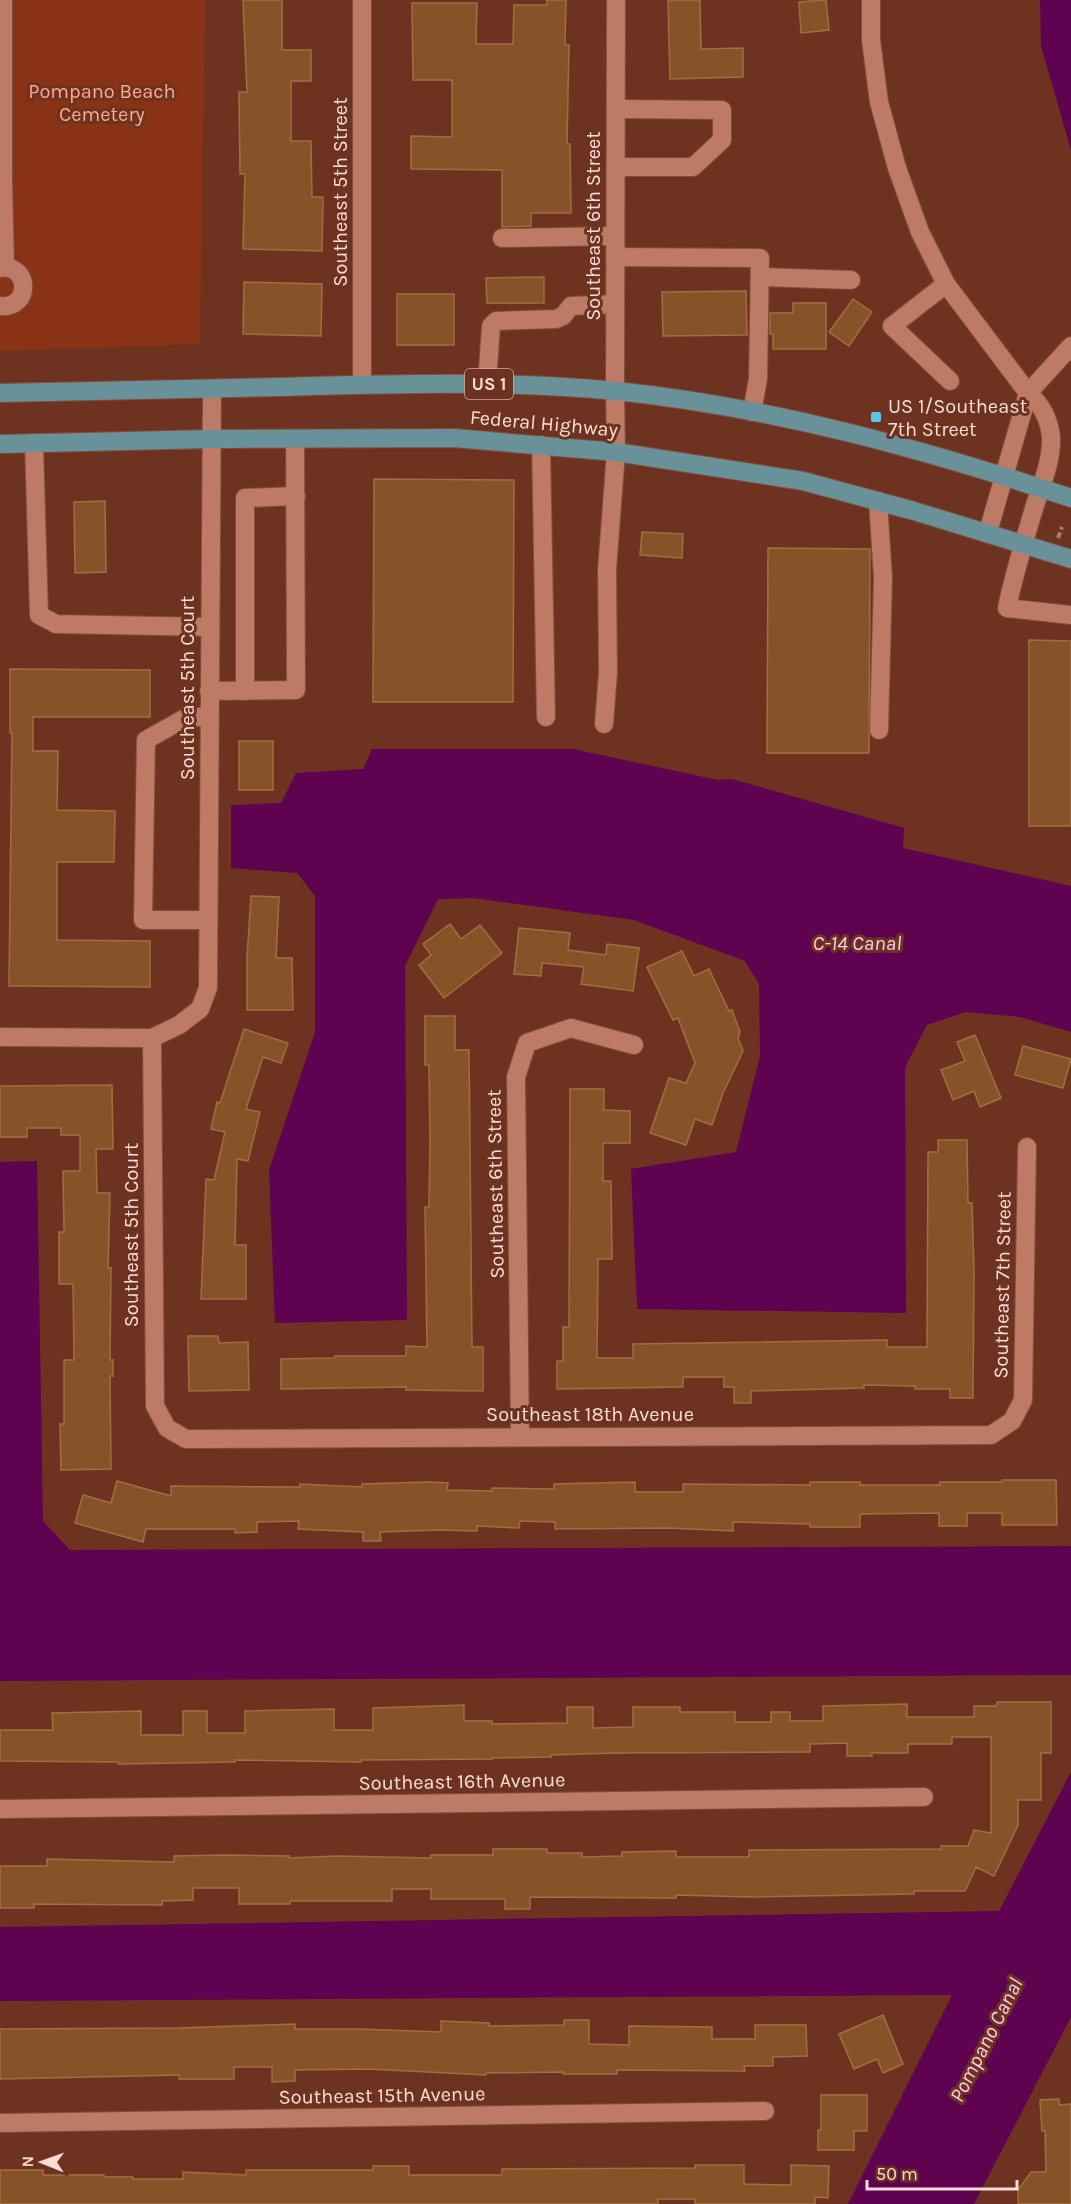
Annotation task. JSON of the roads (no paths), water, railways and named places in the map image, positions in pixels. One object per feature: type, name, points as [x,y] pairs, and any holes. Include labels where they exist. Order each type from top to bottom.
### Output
[{"type":"main road","name":"Federal Highway","points":[[0,393],[362,384],[487,384],[615,391],[718,405],[806,422],[924,451],[1071,498]]},
{"type":"main road","name":"Federal Highway","points":[[0,444],[211,439],[454,438],[616,452],[803,481],[988,532],[1071,559]]},
{"type":"street","points":[[0,306],[8,306],[19,300],[24,288],[16,271],[2,267],[3,0]]},
{"type":"street","name":"Southeast 5th Street","points":[[362,0],[362,384]]},
{"type":"street","name":"Southeast 6th Street","points":[[604,724],[609,672],[607,570],[616,452],[616,0]]},
{"type":"street","points":[[871,0],[871,40],[879,102],[897,168],[920,232],[946,284],[1028,393],[1045,412],[1049,425],[1051,448],[1007,608],[1071,615]]},
{"type":"street","points":[[616,109],[722,110],[722,140],[693,167],[616,167]]},
{"type":"street","points":[[502,238],[615,236]]},
{"type":"street","points":[[615,257],[760,258],[758,379],[752,412]]},
{"type":"street","points":[[760,277],[851,280]]},
{"type":"street","points":[[946,284],[892,326],[950,381]]},
{"type":"street","points":[[487,384],[491,326],[496,321],[555,319],[563,316],[571,306],[615,304]]},
{"type":"street","points":[[988,532],[1028,393],[1071,346]]},
{"type":"street","name":"Southeast 5th Court","points":[[167,1428],[155,1406],[152,1038],[179,1025],[200,1009],[208,988],[212,389]]},
{"type":"street","points":[[209,691],[296,690],[295,439]]},
{"type":"street","points":[[34,443],[39,615],[56,624],[210,627]]},
{"type":"street","points":[[541,445],[546,717]]},
{"type":"street","points":[[245,691],[245,498],[296,496]]},
{"type":"street","points":[[878,501],[883,578],[879,730]]},
{"type":"street","points":[[208,920],[143,920],[146,740],[187,717],[209,717]]},
{"type":"street","name":"Southeast 6th Street","points":[[520,1437],[516,1077],[527,1043],[571,1028],[634,1045]]},
{"type":"street","points":[[0,1037],[152,1038]]},
{"type":"street","name":"Southeast 7th Street","points":[[1012,1421],[1023,1400],[1027,1147]]},
{"type":"street","name":"Southeast 18th Avenue","points":[[167,1428],[186,1439],[991,1435],[1012,1421]]},
{"type":"street","name":"Southeast 16th Avenue","points":[[0,1809],[924,1797]]},
{"type":"street","name":"Southeast 15th Avenue","points":[[0,2123],[765,2111]]},
{"type":"water","points":[[1040,0],[1071,0],[1071,150],[1041,46]]},
{"type":"water","name":"C-14 Canal","points":[[372,749],[573,749],[718,780],[732,779],[904,828],[903,848],[1071,886],[1071,1032],[1020,1017],[966,1012],[927,1025],[905,1067],[906,1313],[637,1309],[631,1169],[736,1152],[760,1056],[759,984],[745,961],[634,920],[473,898],[438,899],[405,966],[407,1320],[275,1323],[269,1170],[315,1032],[315,896],[297,873],[231,868],[231,805],[281,803],[296,773],[363,769]]},
{"type":"water","points":[[37,1161],[43,1521],[70,1550],[1071,1546],[1071,1675],[0,1681],[0,1162]]},
{"type":"water","name":"Pompano Canal","points":[[1071,1772],[1071,2017],[974,2204],[848,2204],[952,1995],[0,2001],[0,1927],[999,1911]]},
{"type":"place","name":"US 1/Southeast 7th Street","points":[[876,417]]},
{"type":"park label","name":"Pompano Beach Cemetery","points":[[102,102]]}]
